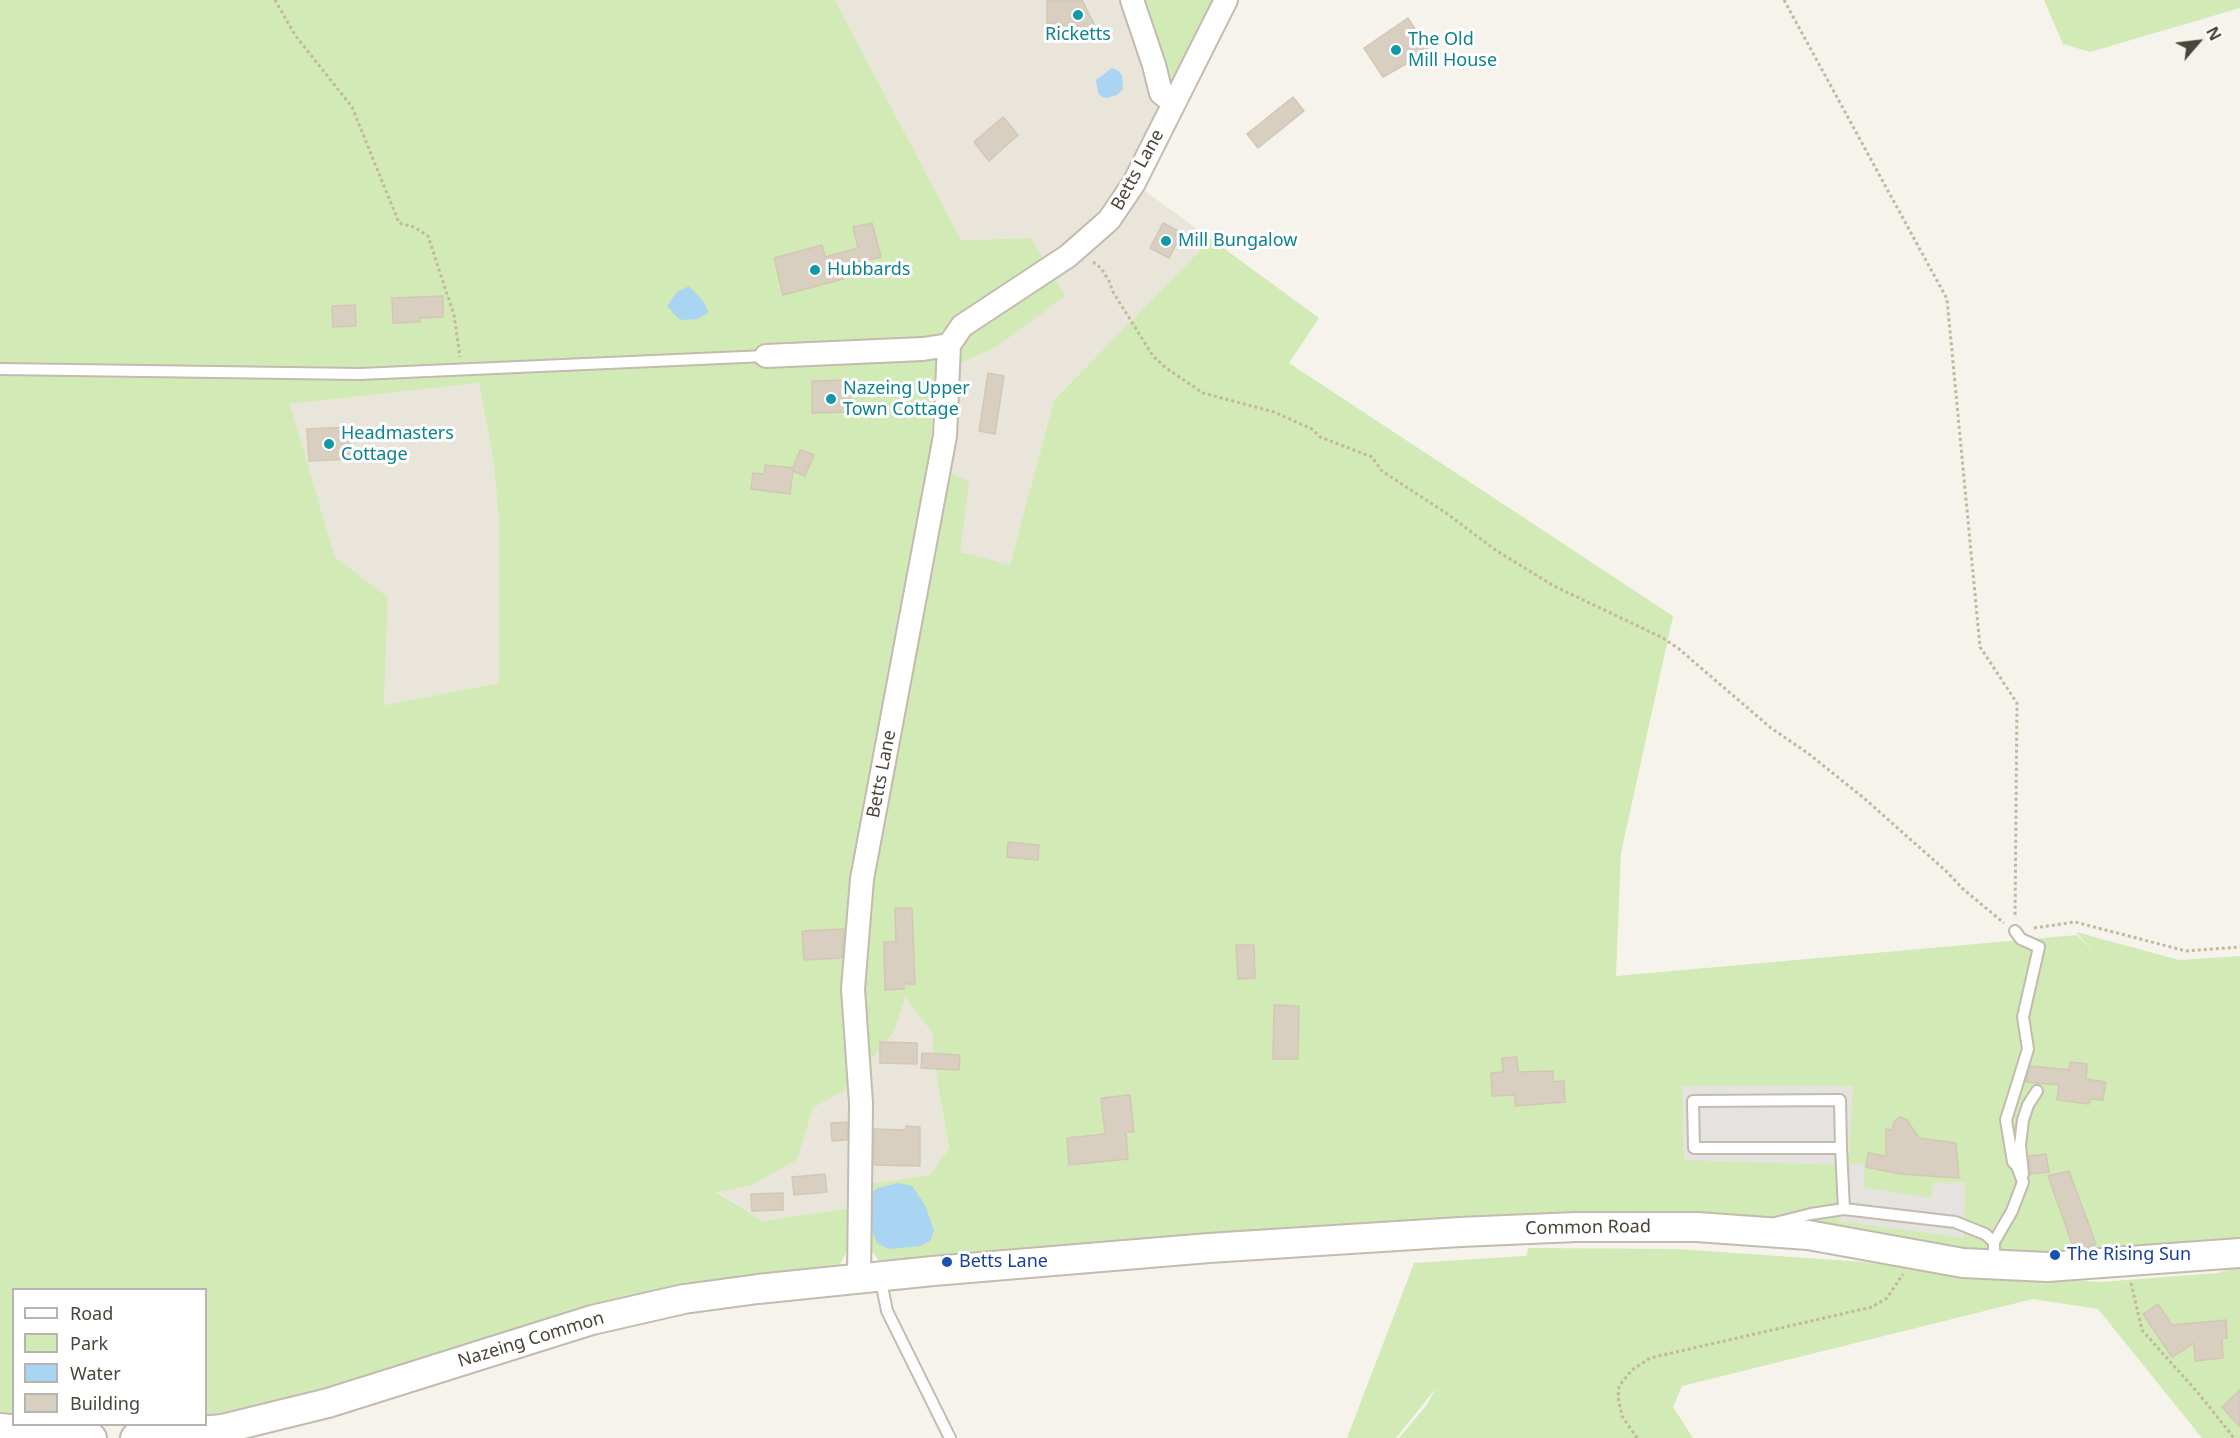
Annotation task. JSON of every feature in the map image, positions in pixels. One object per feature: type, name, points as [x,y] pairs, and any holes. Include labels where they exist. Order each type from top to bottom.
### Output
[{"type":"street","points":[[1132,0],[1161,93],[1174,103]]},
{"type":"street","name":"Betts Lane","points":[[869,1277],[853,989],[862,879],[945,436],[949,345],[962,326],[1068,256],[1109,220],[1122,203],[1226,0]]},
{"type":"street","points":[[766,356],[923,349],[949,345]]},
{"type":"street","name":"Common Road","points":[[933,1271],[1209,1248],[1576,1227],[1697,1227],[1808,1235],[1963,1263],[1994,1253],[2048,1267],[2240,1253]]},
{"type":"street","name":"Nazeing Common","points":[[135,1438],[222,1429],[328,1403],[582,1323],[684,1299],[933,1271]]},
{"type":"street","points":[[0,1428],[92,1438]]},
{"type":"lane","points":[[0,369],[360,374],[766,356]]},
{"type":"lane","points":[[2015,931],[2021,939],[2039,947],[2023,1017],[2028,1049],[2006,1120],[2013,1162],[2023,1180]]},
{"type":"lane","points":[[1994,1253],[2023,1180],[2024,1168],[2020,1145],[2023,1120],[2028,1105],[2037,1091]]},
{"type":"lane","points":[[1841,1148],[1694,1148],[1693,1101],[1840,1100],[1844,1209]]},
{"type":"lane","points":[[1756,1231],[1792,1218],[1844,1209],[1955,1222],[1985,1234],[1994,1253]]},
{"type":"lane","points":[[869,1277],[950,1438]]},
{"type":"path","points":[[275,0],[295,35],[352,107],[399,223],[414,227],[428,236],[454,315],[458,351],[466,370]]},
{"type":"path","points":[[1784,0],[1947,299],[1980,647],[2017,703],[2015,931]]},
{"type":"path","points":[[1068,256],[1096,262],[1153,356],[1203,393],[1274,412],[1312,429],[1320,437],[1372,457],[1382,471],[1446,513],[1497,551],[1554,586],[1663,638],[1679,649],[1772,728],[1865,799],[1963,889],[2015,931],[2075,922],[2186,951],[2240,947]]},
{"type":"path","points":[[1637,1438],[1622,1416],[1618,1397],[1619,1386],[1632,1370],[1650,1358],[1872,1307],[1887,1298],[1916,1254]]},
{"type":"path","points":[[2128,1262],[2142,1330],[2199,1394],[2234,1438]]},
{"type":"shaded area","points":[[835,0],[1123,0],[1163,121],[1134,183],[1211,239],[1054,400],[1010,566],[960,552],[930,461],[935,375],[996,347],[1031,238],[961,240]]},
{"type":"shaded area","points":[[479,383],[494,465],[499,523],[499,683],[384,705],[388,597],[335,557],[290,404]]},
{"type":"shaded area","points":[[905,996],[933,1034],[933,1056],[949,1148],[930,1175],[869,1184],[869,1205],[763,1221],[716,1191],[747,1187],[797,1160],[813,1108],[846,1090],[894,1032]]},
{"type":"shaded area","points":[[1682,1086],[1853,1086],[1848,1164],[1864,1165],[1864,1188],[1931,1198],[1933,1183],[1965,1182],[1964,1238],[1839,1221],[1839,1165],[1684,1160]]},
{"type":"green space","points":[[0,0],[835,0],[961,240],[1031,238],[1065,296],[996,347],[935,375],[930,461],[969,482],[960,552],[1010,565],[1054,400],[1211,239],[1319,318],[1289,363],[1673,616],[1621,853],[1616,976],[2077,935],[2095,953],[2076,932],[2179,960],[2240,956],[2240,1245],[2146,1254],[1970,1253],[1838,1233],[881,1263],[870,1249],[868,1184],[930,1175],[949,1148],[933,1056],[933,1034],[905,997],[894,1032],[846,1090],[813,1108],[797,1160],[750,1186],[716,1192],[763,1221],[849,1208],[849,1248],[840,1264],[833,1269],[557,1318],[294,1397],[207,1416],[207,1288],[12,1288],[12,1418],[0,1416]],"holes":[[[479,383],[494,465],[499,523],[499,683],[384,705],[388,597],[335,557],[290,404]]]},
{"type":"green space","points":[[1123,0],[1226,0],[1163,121],[1138,41]]},
{"type":"green space","points":[[2044,0],[2240,0],[2240,8],[2090,52],[2063,44]]},
{"type":"green space","points":[[1528,1248],[1678,1249],[1864,1262],[1961,1275],[2101,1282],[2218,1273],[2240,1266],[2240,1438],[2202,1438],[2098,1309],[2033,1299],[1682,1386],[1673,1407],[1693,1438],[1399,1438],[1426,1406],[1436,1388],[1396,1438],[1347,1438],[1414,1263],[1524,1256],[1527,1255]]},
{"type":"water","points":[[1112,68],[1119,71],[1122,76],[1123,89],[1117,95],[1102,97],[1098,93],[1096,80]]},
{"type":"water","points":[[689,286],[703,301],[709,312],[698,319],[683,320],[679,319],[667,306],[677,292]]},
{"type":"water","points":[[899,1183],[912,1186],[925,1205],[934,1230],[930,1241],[921,1246],[889,1249],[877,1243],[872,1231],[872,1193],[877,1188]]},
{"type":"building","points":[[1047,0],[1082,0],[1095,26],[1067,40],[1059,24],[1047,24]]},
{"type":"building","name":"The Old Mill House","points":[[1408,18],[1429,51],[1383,77],[1364,48]]},
{"type":"building","points":[[1293,97],[1304,111],[1258,148],[1247,134]]},
{"type":"building","points":[[1003,117],[1018,135],[989,161],[974,142]]},
{"type":"building","points":[[872,223],[881,257],[840,267],[843,279],[783,295],[774,258],[822,245],[825,257],[858,248],[853,227]]},
{"type":"building","name":"Mill Bungalow","points":[[1163,223],[1182,233],[1169,258],[1150,248]]},
{"type":"building","points":[[443,296],[443,317],[420,318],[420,322],[393,323],[392,298]]},
{"type":"building","points":[[355,305],[356,326],[333,327],[332,306]]},
{"type":"building","points":[[988,373],[1004,376],[995,434],[979,431]]},
{"type":"building","name":"Nazeing Upper Town Cottage","points":[[850,380],[851,412],[812,413],[812,381]]},
{"type":"building","name":"Headmasters Cottage","points":[[348,427],[350,459],[309,461],[307,429]]},
{"type":"building","points":[[800,450],[814,455],[805,476],[793,471],[790,494],[751,489],[753,473],[764,474],[765,465],[793,468]]},
{"type":"building","points":[[1008,842],[1039,845],[1038,860],[1007,857]]},
{"type":"building","points":[[895,908],[912,908],[915,984],[904,984],[904,989],[885,990],[884,942],[896,942]]},
{"type":"building","points":[[844,929],[842,958],[804,960],[802,931]]},
{"type":"building","points":[[1236,945],[1254,945],[1255,978],[1238,979]]},
{"type":"building","points":[[1274,1005],[1299,1006],[1298,1059],[1273,1059]]},
{"type":"building","points":[[880,1042],[917,1043],[917,1064],[880,1063]]},
{"type":"building","points":[[922,1053],[960,1055],[959,1070],[921,1068]]},
{"type":"building","points":[[1517,1057],[1518,1072],[1553,1071],[1553,1082],[1564,1081],[1565,1102],[1515,1106],[1515,1095],[1492,1096],[1491,1073],[1503,1072],[1502,1058]]},
{"type":"building","points":[[2070,1062],[2087,1064],[2086,1079],[2106,1082],[2103,1100],[2090,1099],[2089,1104],[2057,1100],[2059,1085],[2026,1082],[2030,1066],[2069,1070]]},
{"type":"building","points":[[1130,1095],[1134,1132],[1126,1132],[1128,1159],[1069,1165],[1067,1138],[1105,1134],[1101,1098]]},
{"type":"building","points":[[1900,1117],[1907,1120],[1919,1138],[1956,1143],[1959,1178],[1900,1174],[1866,1167],[1868,1153],[1886,1156],[1886,1129],[1892,1130],[1894,1122]]},
{"type":"building","points":[[847,1122],[847,1140],[832,1141],[831,1123]]},
{"type":"building","points":[[906,1126],[920,1127],[920,1166],[874,1165],[874,1129],[906,1130]]},
{"type":"building","points":[[2046,1154],[2049,1172],[2030,1174],[2029,1156]]},
{"type":"building","points":[[2069,1171],[2096,1244],[2085,1248],[2074,1249],[2048,1176]]},
{"type":"building","points":[[825,1174],[827,1192],[794,1195],[792,1177]]},
{"type":"building","points":[[783,1193],[783,1210],[752,1211],[751,1194]]},
{"type":"building","points":[[2158,1304],[2172,1325],[2226,1320],[2227,1338],[2222,1339],[2223,1358],[2195,1361],[2194,1343],[2172,1357],[2143,1314]]},
{"type":"building","points":[[2240,1390],[2240,1427],[2222,1407]]},
{"type":"place","name":"Ricketts","points":[[1078,15]]},
{"type":"place","name":"The Old Mill House","points":[[1396,50]]},
{"type":"place","name":"Mill Bungalow","points":[[1166,241]]},
{"type":"place","name":"Hubbards","points":[[815,270]]},
{"type":"place","name":"Nazeing Upper Town Cottage","points":[[831,399]]},
{"type":"place","name":"Headmasters Cottage","points":[[329,444]]},
{"type":"place","name":"The Rising Sun","points":[[2055,1255]]},
{"type":"place","name":"Betts Lane","points":[[947,1262]]}]
